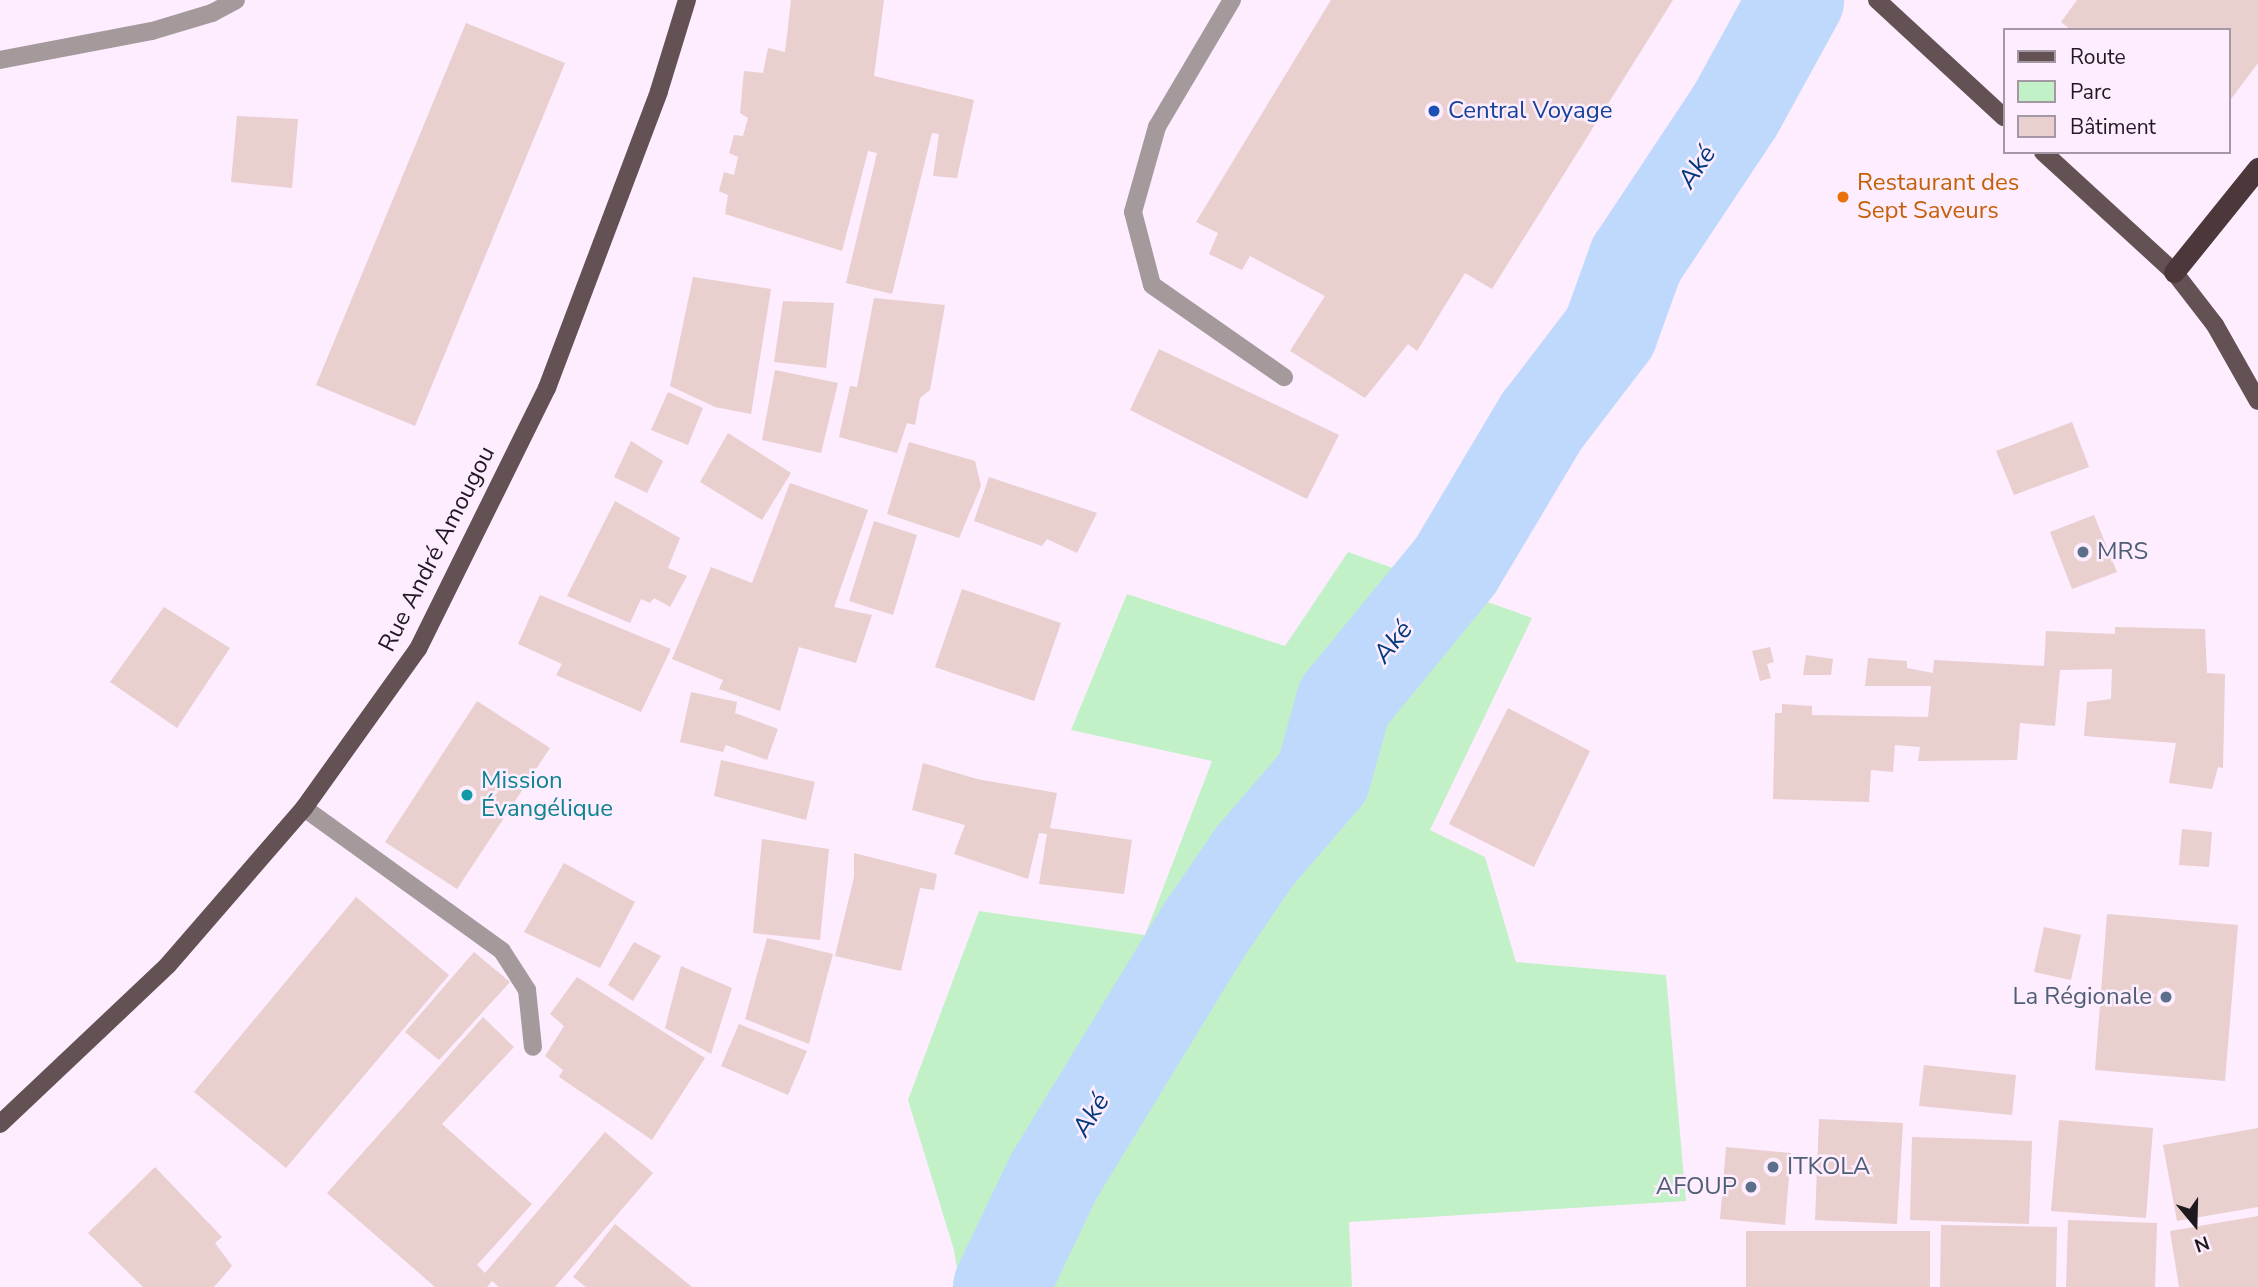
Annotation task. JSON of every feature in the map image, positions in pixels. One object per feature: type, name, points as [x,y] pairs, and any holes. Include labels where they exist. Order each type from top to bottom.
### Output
[{"type":"highway","points":[[2174,272],[2258,168]]},
{"type":"main road","name":"Rue André Amougou","points":[[0,1124],[168,965],[304,808],[418,649],[547,388],[659,91],[687,0]]},
{"type":"main road","points":[[1877,0],[2002,115]]},
{"type":"main road","points":[[2045,154],[2174,272],[2215,325],[2258,401]]},
{"type":"street","points":[[0,60],[152,31],[209,6],[236,0]]},
{"type":"street","points":[[1232,0],[1157,127],[1133,212],[1152,285],[1284,377]]},
{"type":"street","points":[[304,808],[502,951],[527,990],[533,1047]]},
{"type":"green space","points":[[1348,552],[1532,618],[1430,830],[1485,857],[1516,962],[1666,975],[1686,1201],[1349,1222],[1352,1287],[960,1287],[954,1250],[908,1100],[979,911],[1145,935],[1212,761],[1071,730],[1127,594],[1285,646]]},
{"type":"building","points":[[791,0],[884,0],[874,76],[974,100],[957,178],[933,176],[939,134],[932,133],[892,294],[846,283],[877,153],[868,151],[842,251],[725,214],[728,195],[719,191],[724,172],[734,175],[738,157],[729,153],[734,135],[743,136],[748,118],[740,113],[744,71],[763,73],[768,48],[785,52]]},
{"type":"building","name":"Central Voyage","points":[[1331,0],[1673,0],[1492,289],[1465,273],[1417,351],[1408,344],[1365,398],[1290,351],[1325,296],[1250,256],[1242,270],[1209,254],[1218,233],[1196,222]]},
{"type":"building","points":[[2077,0],[2258,0],[2258,63],[2230,100],[2230,28],[2068,28],[2061,22]]},
{"type":"building","points":[[466,23],[565,63],[415,426],[316,385]]},
{"type":"building","points":[[237,116],[298,119],[292,188],[231,182]]},
{"type":"building","points":[[693,277],[771,289],[751,414],[715,407],[670,386]]},
{"type":"building","points":[[874,298],[945,305],[930,390],[920,398],[915,425],[907,423],[897,453],[839,437],[850,386],[857,387]]},
{"type":"building","points":[[783,301],[834,303],[826,368],[774,362]]},
{"type":"building","points":[[1159,349],[1339,435],[1307,499],[1130,410]]},
{"type":"building","points":[[775,370],[838,383],[821,453],[762,440]]},
{"type":"building","points":[[668,392],[703,408],[688,445],[651,430]]},
{"type":"building","points":[[2072,422],[2089,467],[2014,495],[1996,451]]},
{"type":"building","points":[[728,433],[791,473],[762,520],[700,482]]},
{"type":"building","points":[[631,441],[663,461],[647,493],[614,477]]},
{"type":"building","points":[[909,442],[975,461],[981,486],[959,538],[887,514]]},
{"type":"building","points":[[989,477],[1097,513],[1077,553],[1047,539],[1042,546],[974,521]]},
{"type":"building","points":[[790,483],[868,510],[834,607],[872,615],[856,663],[799,647],[780,711],[719,689],[723,680],[672,659],[711,567],[752,583]]},
{"type":"building","points":[[615,501],[680,538],[668,568],[687,576],[670,607],[654,598],[650,603],[641,599],[630,623],[567,596]]},
{"type":"building","name":"MRS","points":[[2094,515],[2117,572],[2072,589],[2050,532]]},
{"type":"building","points":[[874,521],[917,535],[893,615],[849,601]]},
{"type":"building","points":[[962,589],[1061,623],[1034,701],[935,667]]},
{"type":"building","points":[[540,595],[671,649],[641,712],[556,675],[562,664],[518,644]]},
{"type":"building","points":[[164,607],[230,648],[177,728],[110,682]]},
{"type":"building","points":[[2115,627],[2205,629],[2207,673],[2225,674],[2223,768],[2218,767],[2212,789],[2169,783],[2176,743],[2084,736],[2087,702],[2111,699],[2112,669],[2060,670],[2055,726],[2020,723],[2017,760],[1918,761],[1920,747],[1895,745],[1893,772],[1871,770],[1869,802],[1773,799],[1775,713],[1782,713],[1782,704],[1812,706],[1812,715],[1928,717],[1931,686],[1865,686],[1868,658],[1907,661],[1907,668],[1933,673],[1934,660],[2044,666],[2046,631],[2115,634]]},
{"type":"building","points":[[1770,647],[1774,662],[1767,664],[1771,678],[1760,681],[1752,651]]},
{"type":"building","points":[[1806,655],[1833,659],[1831,675],[1803,675]]},
{"type":"building","points":[[691,692],[737,702],[735,713],[778,729],[767,760],[726,745],[723,752],[680,742]]},
{"type":"building","name":"Mission Évangélique","points":[[477,701],[550,748],[457,889],[385,842]]},
{"type":"building","points":[[1508,708],[1590,751],[1534,867],[1449,824]]},
{"type":"building","points":[[721,760],[815,782],[806,820],[714,796]]},
{"type":"building","points":[[923,763],[977,779],[1057,793],[1050,828],[1132,840],[1124,894],[1039,884],[1047,834],[1039,833],[1028,879],[954,854],[965,825],[912,810]]},
{"type":"building","points":[[2182,829],[2212,832],[2209,867],[2179,865]]},
{"type":"building","points":[[762,839],[829,849],[820,940],[753,933]]},
{"type":"building","points":[[854,853],[937,874],[934,890],[920,888],[901,971],[835,956],[854,877]]},
{"type":"building","points":[[564,863],[635,902],[600,968],[524,932]]},
{"type":"building","points":[[356,897],[449,975],[286,1168],[194,1092]]},
{"type":"building","name":"La Régionale","points":[[2107,914],[2238,925],[2225,1081],[2095,1070]]},
{"type":"building","points":[[2044,927],[2081,935],[2071,980],[2034,972]]},
{"type":"building","points":[[767,938],[833,954],[809,1044],[745,1019]]},
{"type":"building","points":[[634,942],[661,956],[633,1001],[608,985]]},
{"type":"building","points":[[474,952],[510,982],[439,1060],[405,1032]]},
{"type":"building","points":[[681,966],[732,988],[711,1054],[665,1028]]},
{"type":"building","points":[[577,977],[705,1058],[652,1140],[559,1077],[563,1070],[545,1056],[564,1026],[550,1014]]},
{"type":"building","points":[[483,1017],[514,1047],[442,1124],[532,1204],[477,1265],[485,1273],[605,1132],[653,1173],[555,1287],[499,1287],[492,1281],[487,1287],[435,1287],[327,1193]]},
{"type":"building","points":[[739,1024],[807,1051],[788,1095],[721,1066]]},
{"type":"building","points":[[1924,1065],[2016,1075],[2012,1115],[1919,1106]]},
{"type":"building","points":[[1819,1119],[1903,1123],[1897,1224],[1815,1220]]},
{"type":"building","points":[[2059,1120],[2153,1128],[2146,1218],[2051,1211]]},
{"type":"building","points":[[2258,1128],[2258,1207],[2177,1221],[2163,1145]]},
{"type":"building","points":[[1912,1137],[2032,1141],[2029,1224],[1910,1220]]},
{"type":"building","points":[[1726,1147],[1791,1153],[1785,1225],[1720,1219]]},
{"type":"building","points":[[155,1167],[222,1237],[215,1243],[232,1266],[214,1287],[143,1287],[88,1233]]},
{"type":"building","points":[[2258,1216],[2258,1287],[2179,1287],[2170,1231]]},
{"type":"building","points":[[2068,1220],[2157,1223],[2155,1287],[2066,1287]]},
{"type":"building","points":[[615,1224],[692,1287],[586,1287],[573,1277]]},
{"type":"building","points":[[1941,1225],[2057,1227],[2056,1287],[1940,1287]]},
{"type":"building","points":[[1746,1231],[1930,1231],[1930,1287],[1746,1287]]},
{"type":"waterway","name":"Aké","points":[[1001,1287],[1054,1176],[1205,929],[1255,856],[1323,777],[1344,702],[1456,565],[1542,421],[1610,332],[1636,260],[1735,111],[1796,0]]},
{"type":"place","name":"Central Voyage","points":[[1434,111]]},
{"type":"place","name":"Restaurant des Sept Saveurs","points":[[1843,197]]},
{"type":"place","name":"MRS","points":[[2083,552]]},
{"type":"place","name":"Mission Évangélique","points":[[467,795]]},
{"type":"place","name":"La Régionale","points":[[2166,997]]},
{"type":"place","name":"ITKOLA","points":[[1773,1167]]},
{"type":"place","name":"AFOUP","points":[[1751,1187]]}]
